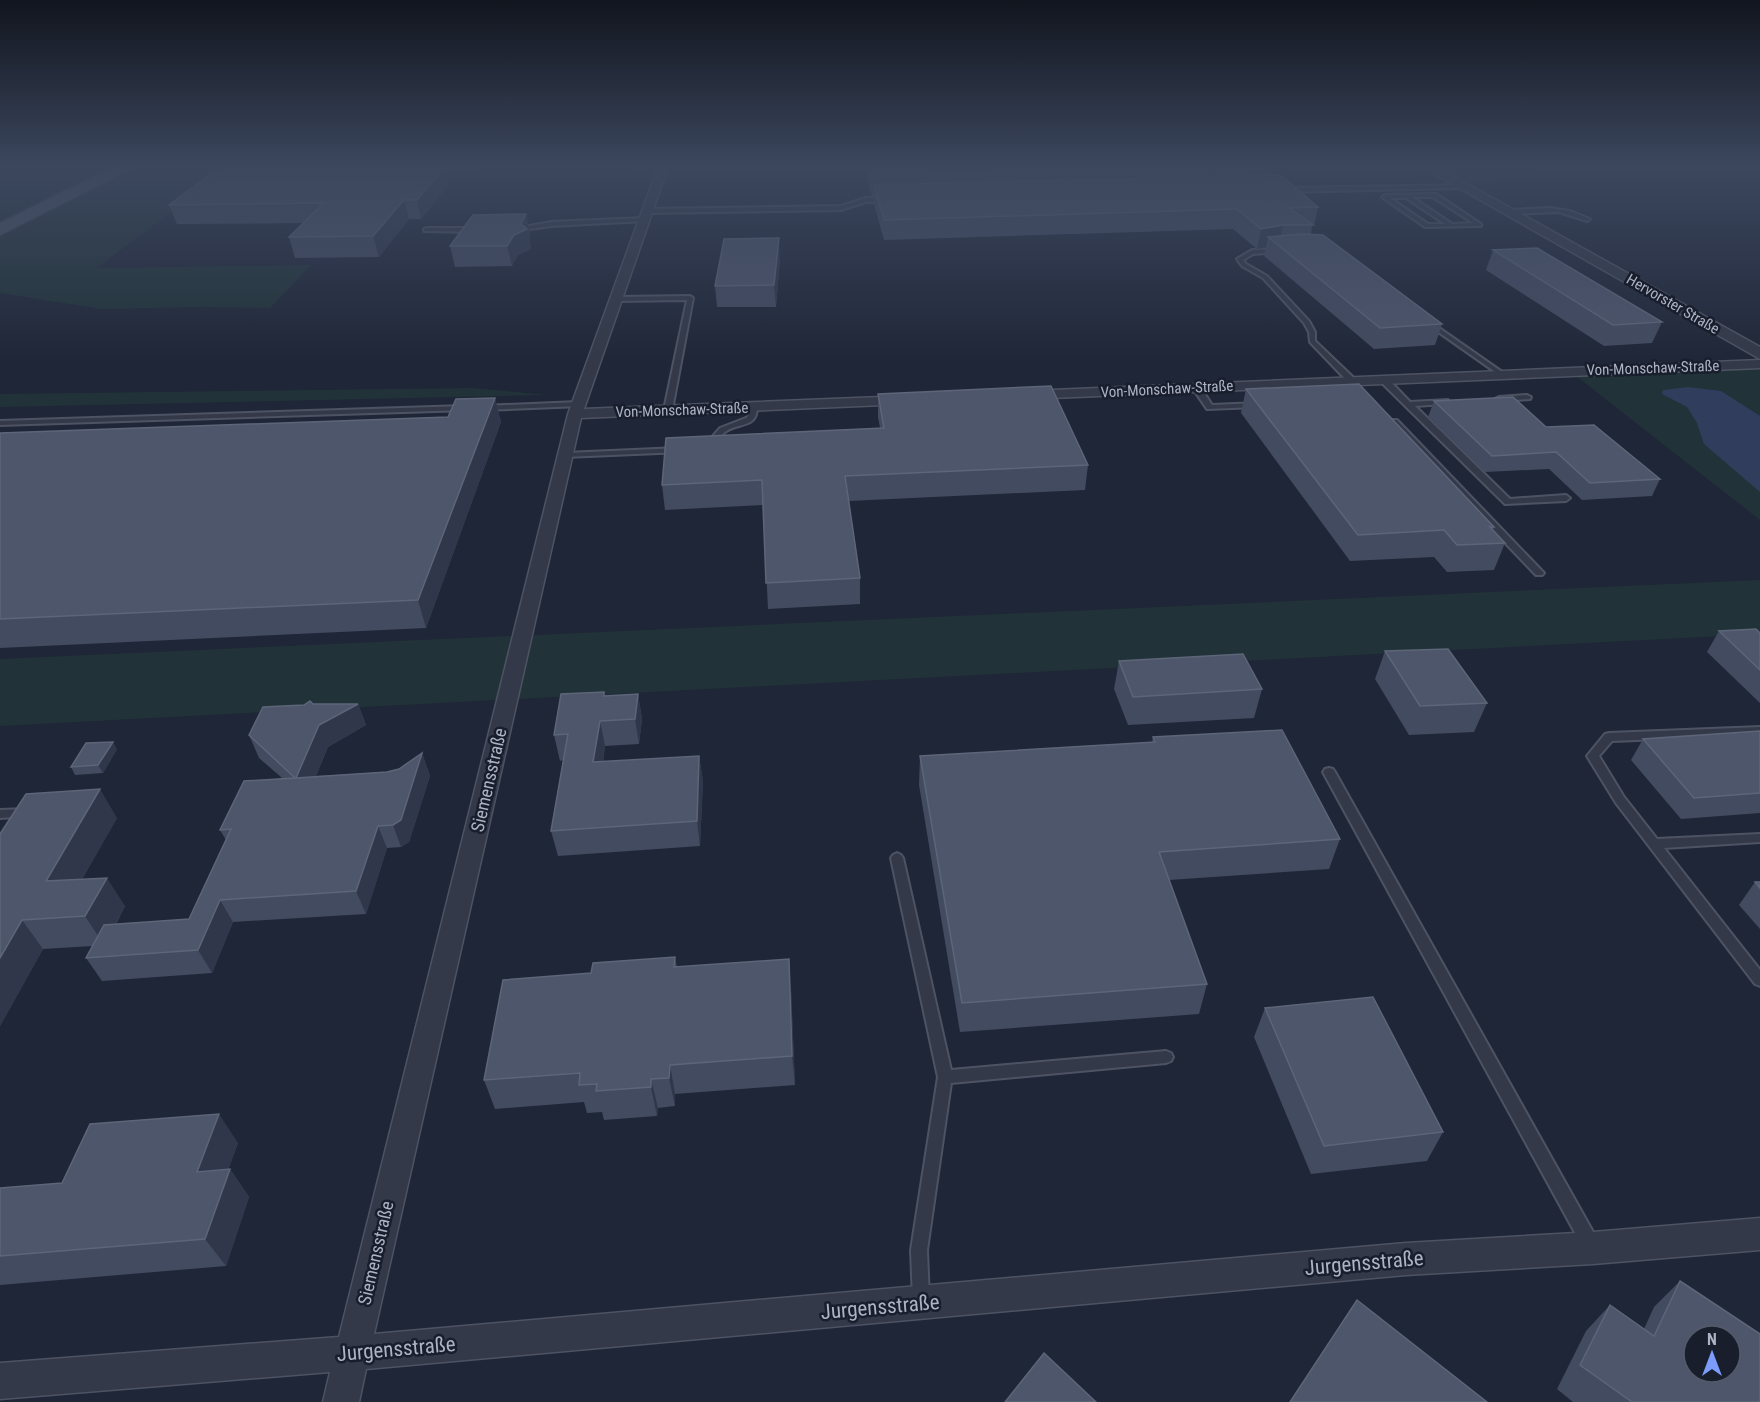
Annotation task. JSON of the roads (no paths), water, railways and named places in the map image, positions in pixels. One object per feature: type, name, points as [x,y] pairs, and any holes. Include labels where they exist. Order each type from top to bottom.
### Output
[{"type":"street","name":"Siemensstraße","points":[[341,1402],[576,409],[640,232]]},
{"type":"street","name":"Hervorster Straße","points":[[1547,232],[1760,354]]},
{"type":"street","name":"Von-Monschaw-Straße","points":[[1013,395],[1196,387],[1356,385],[1384,380],[1760,364]]},
{"type":"street","name":"Von-Monschaw-Straße","points":[[576,409],[668,410],[918,400]]},
{"type":"street","name":"Jurgensstraße","points":[[0,1381],[352,1353],[1406,1259],[1593,1248],[1760,1234]]},
{"type":"lane","points":[[1284,250],[1252,252],[1240,259],[1244,265],[1265,278],[1307,322],[1312,332],[1312,341],[1356,385]]},
{"type":"lane","points":[[616,299],[690,298],[668,410]]},
{"type":"lane","points":[[1426,321],[1503,375]]},
{"type":"lane","points":[[1384,380],[1508,502],[1566,498]]},
{"type":"lane","points":[[1196,387],[1210,407],[1265,405]]},
{"type":"lane","points":[[1492,399],[1527,397]]},
{"type":"lane","points":[[1409,404],[1456,402]]},
{"type":"lane","points":[[705,448],[712,444],[723,430],[749,420],[753,415],[753,407]]},
{"type":"lane","points":[[0,423],[576,409]]},
{"type":"lane","points":[[1385,412],[1539,573]]},
{"type":"lane","points":[[565,455],[694,449]]},
{"type":"lane","points":[[1760,731],[1609,737],[1593,756],[1620,800],[1760,980]]},
{"type":"lane","points":[[1329,772],[1593,1248]]},
{"type":"lane","points":[[0,814],[35,812],[23,830]]},
{"type":"lane","points":[[1654,844],[1760,838]]},
{"type":"lane","points":[[897,858],[945,1077],[920,1250],[921,1303]]},
{"type":"lane","points":[[945,1077],[1166,1057]]},
{"type":"water","points":[[1688,387],[1721,391],[1760,416],[1760,492],[1704,444],[1697,423],[1687,407],[1662,394],[1663,390]]}]
